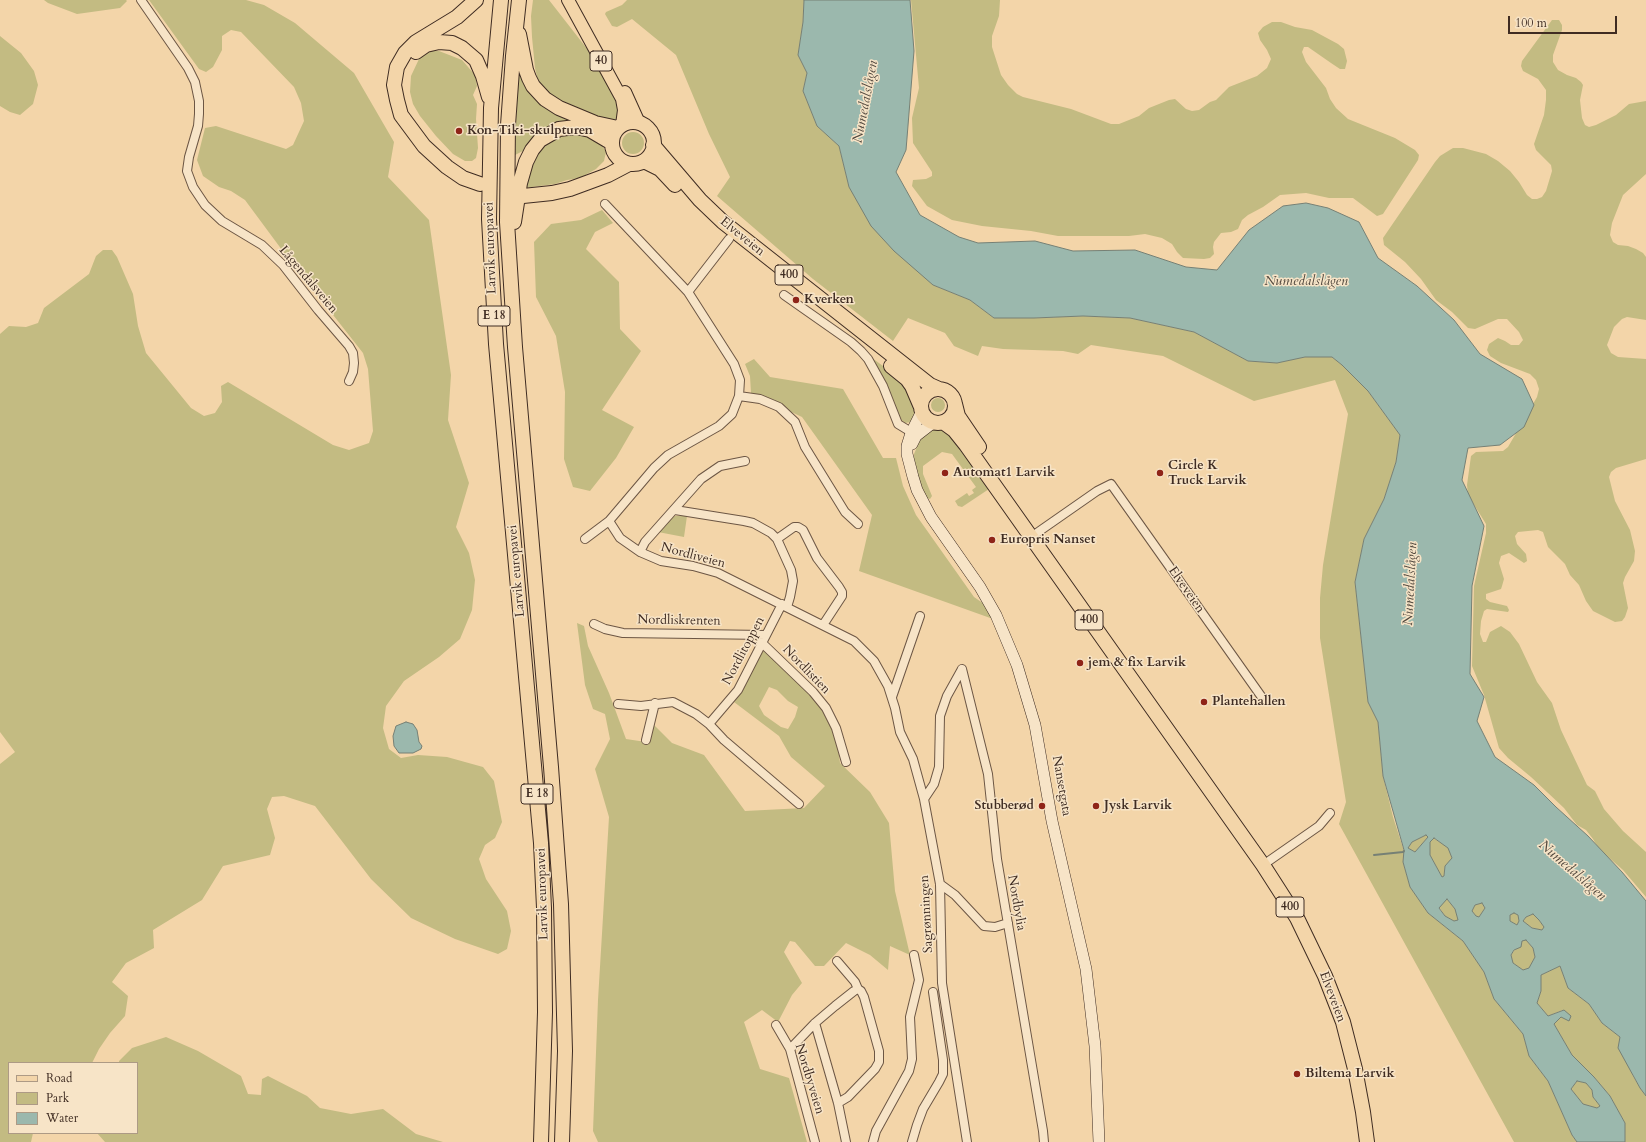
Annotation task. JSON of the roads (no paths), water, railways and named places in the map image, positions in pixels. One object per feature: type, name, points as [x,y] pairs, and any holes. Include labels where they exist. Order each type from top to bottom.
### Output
[{"type":"highway","name":"E 18","points":[[476,0],[457,17],[416,42],[405,52],[400,59],[395,76],[395,94],[401,115],[424,146],[439,160],[463,178],[480,184]]},
{"type":"highway","name":"Larvik europavei","points":[[502,0],[491,108],[489,218],[495,322],[536,774],[544,901],[545,1012],[541,1142]]},
{"type":"highway","name":"Larvik europavei","points":[[519,0],[508,125],[508,256],[526,484],[552,775],[560,888],[564,1010],[562,1142]]},
{"type":"highway","name":"E 18","points":[[516,25],[522,43],[526,70],[539,93],[552,104],[567,112],[602,126],[620,127]]},
{"type":"highway","name":"E 18","points":[[412,128],[403,99],[402,76],[410,57],[420,48],[432,44],[446,42],[452,43],[472,55],[480,68],[491,108]]},
{"type":"highway","points":[[593,180],[607,165],[613,148],[614,135],[620,127],[627,123],[639,124]]},
{"type":"highway","name":"400","points":[[639,124],[644,126],[651,134],[653,145]]},
{"type":"highway","name":"E 18","points":[[508,256],[520,183],[528,155],[536,144],[551,133],[566,128],[576,127],[590,130],[613,148]]},
{"type":"highway","points":[[523,196],[562,191],[608,175],[629,164],[634,164],[644,160],[650,154],[653,145]]},
{"type":"highway","name":"Elveveien","points":[[653,145],[700,200],[723,222],[930,385],[939,388]]},
{"type":"highway","points":[[613,148],[621,160],[629,164]]},
{"type":"highway","name":"Elveveien","points":[[644,160],[653,164],[664,172],[703,216],[729,239],[902,374],[912,386],[922,409]]},
{"type":"highway","points":[[922,409],[924,397],[928,392],[939,388]]},
{"type":"highway","name":"400","points":[[939,388],[948,391],[952,395],[955,404]]},
{"type":"highway","points":[[938,422],[952,415],[955,404]]},
{"type":"highway","name":"Elveveien","points":[[955,404],[958,416],[1121,664],[1263,865],[1297,918],[1315,953],[1332,993],[1342,1022],[1355,1069],[1363,1112],[1366,1142]]},
{"type":"highway","name":"400","points":[[922,409],[928,419],[938,422]]},
{"type":"highway","name":"Elveveien","points":[[938,422],[954,430],[1035,534]]},
{"type":"main road","name":"40","points":[[568,0],[622,99],[624,110],[620,127]]},
{"type":"main road","name":"40","points":[[575,0],[629,99],[639,124]]},
{"type":"main road","name":"Nansetgata","points":[[922,409],[914,434],[909,462],[917,490],[931,517],[980,587],[996,615],[1017,665],[1031,708],[1052,820],[1086,969],[1095,1046],[1099,1142]]},
{"type":"main road","points":[[914,434],[938,422]]},
{"type":"street","name":"Lågendalsveien","points":[[141,0],[188,68],[196,88],[199,114],[198,126],[189,157],[187,171],[193,187],[205,205],[222,221],[262,246],[283,265],[318,310],[349,346],[353,354],[354,363],[353,372],[349,380]]},
{"type":"street","points":[[585,539],[609,521],[654,468],[668,455],[719,426],[732,414],[739,396],[740,380],[734,364],[688,292],[605,204]]},
{"type":"street","points":[[688,292],[729,239]]},
{"type":"street","points":[[784,295],[851,342],[861,351],[868,359],[883,386],[898,424],[914,434]]},
{"type":"street","points":[[739,396],[760,399],[780,407],[795,422],[805,447],[845,512],[858,524]]},
{"type":"street","points":[[640,552],[645,542],[701,479],[720,466],[745,461]]},
{"type":"street","name":"Elveveien","points":[[1035,534],[1098,491],[1111,484],[1261,696]]},
{"type":"street","points":[[675,510],[753,523],[771,533],[777,539],[794,528],[798,527],[803,530],[817,558],[842,592],[842,596],[823,625]]},
{"type":"street","name":"Nordliveien","points":[[609,521],[620,538],[640,552],[661,561],[693,566],[718,573],[854,641],[874,661],[888,686],[892,696],[900,732],[913,759],[924,799]]},
{"type":"street","name":"Nordlitoppen","points":[[709,724],[738,690],[763,638],[790,597],[793,581],[788,562],[777,539]]},
{"type":"street","points":[[892,696],[920,616]]},
{"type":"street","name":"Nordliskrenten","points":[[594,624],[605,629],[623,633],[763,638]]},
{"type":"street","name":"Nordlistien","points":[[763,638],[826,708],[836,728],[846,762]]},
{"type":"street","name":"Nordbylia","points":[[924,799],[934,784],[939,768],[940,716],[947,696],[962,669],[988,774],[997,860],[1044,1142]]},
{"type":"street","points":[[618,704],[642,706],[666,702],[678,703],[709,724],[724,740],[800,804]]},
{"type":"street","points":[[646,740],[655,703]]},
{"type":"street","name":"Sagrønningen","points":[[924,799],[940,884],[942,983],[968,1142]]},
{"type":"street","points":[[1263,865],[1319,826],[1326,820],[1330,813]]},
{"type":"street","points":[[940,884],[955,895],[984,926],[995,927],[1008,923]]},
{"type":"street","points":[[873,1142],[876,1131],[909,1071],[912,1060],[910,1017],[919,980],[914,955]]},
{"type":"street","points":[[837,961],[855,982],[864,997],[879,1051],[879,1062],[875,1069],[848,1097],[838,1103]]},
{"type":"street","points":[[790,1049],[815,1023],[858,989]]},
{"type":"street","points":[[912,1142],[923,1109],[943,1074],[943,1060],[933,992]]},
{"type":"street","points":[[815,1023],[838,1103],[846,1142]]},
{"type":"street","name":"Nordbyveien","points":[[776,1025],[790,1049],[815,1142]]},
{"type":"water","name":"Numedalslågen","points":[[804,0],[910,0],[914,51],[907,138],[906,150],[896,172],[920,215],[959,237],[978,243],[1035,241],[1073,251],[1135,250],[1186,267],[1217,270],[1249,230],[1283,206],[1306,203],[1328,208],[1359,222],[1378,258],[1417,286],[1454,320],[1480,354],[1522,379],[1534,405],[1524,427],[1500,445],[1468,448],[1462,480],[1484,526],[1472,586],[1470,674],[1484,697],[1477,721],[1495,757],[1534,785],[1588,836],[1622,872],[1646,901],[1646,1096],[1618,1048],[1620,1037],[1602,1023],[1589,1004],[1568,988],[1560,966],[1541,975],[1541,991],[1537,1003],[1548,1016],[1564,1010],[1571,1016],[1569,1021],[1561,1017],[1554,1024],[1572,1055],[1610,1096],[1625,1123],[1625,1142],[1577,1142],[1572,1135],[1548,1081],[1529,1056],[1523,1034],[1494,999],[1484,972],[1463,941],[1428,913],[1410,887],[1403,862],[1404,850],[1383,776],[1378,722],[1368,702],[1355,582],[1364,539],[1384,499],[1396,462],[1400,435],[1368,391],[1332,357],[1305,357],[1277,363],[1248,361],[1194,332],[1130,318],[1083,316],[994,318],[970,300],[933,285],[894,251],[871,226],[849,187],[839,146],[817,126],[803,91],[807,73],[798,55],[803,22]],"holes":[[[1426,835],[1428,837],[1415,852],[1408,848],[1412,842]],[[1434,838],[1448,848],[1452,858],[1445,866],[1444,876],[1442,877],[1430,855],[1430,842]],[[1447,899],[1455,909],[1458,920],[1454,921],[1445,916],[1439,908]],[[1482,903],[1485,908],[1479,917],[1472,911],[1475,905]],[[1514,913],[1518,915],[1519,921],[1517,925],[1510,921],[1510,915]],[[1533,914],[1544,927],[1542,930],[1532,928],[1523,921],[1526,917]],[[1526,940],[1533,948],[1535,957],[1529,968],[1523,970],[1513,963],[1511,955],[1514,950],[1521,947],[1522,941]],[[1577,1081],[1586,1083],[1592,1090],[1593,1097],[1600,1106],[1597,1108],[1583,1104],[1571,1089]]]},
{"type":"water","points":[[406,722],[413,724],[417,730],[419,742],[422,746],[421,749],[413,753],[399,753],[394,746],[393,736],[396,726]]},
{"type":"waterway","points":[[1374,855],[1404,851]]},
{"type":"place","name":"Kon-Tiki-skulpturen","points":[[459,131]]},
{"type":"place","name":"Kverken","points":[[796,300]]},
{"type":"place","name":"Automat1 Larvik","points":[[945,473]]},
{"type":"place","name":"Circle K Truck Larvik","points":[[1160,473]]},
{"type":"place","name":"Europris Nanset","points":[[992,540]]},
{"type":"place","name":"jem & fix Larvik","points":[[1080,663]]},
{"type":"place","name":"Plantehallen","points":[[1204,702]]},
{"type":"place","name":"Stubberød","points":[[1042,806]]},
{"type":"place","name":"Jysk Larvik","points":[[1096,806]]},
{"type":"place","name":"Biltema Larvik","points":[[1297,1074]]}]
